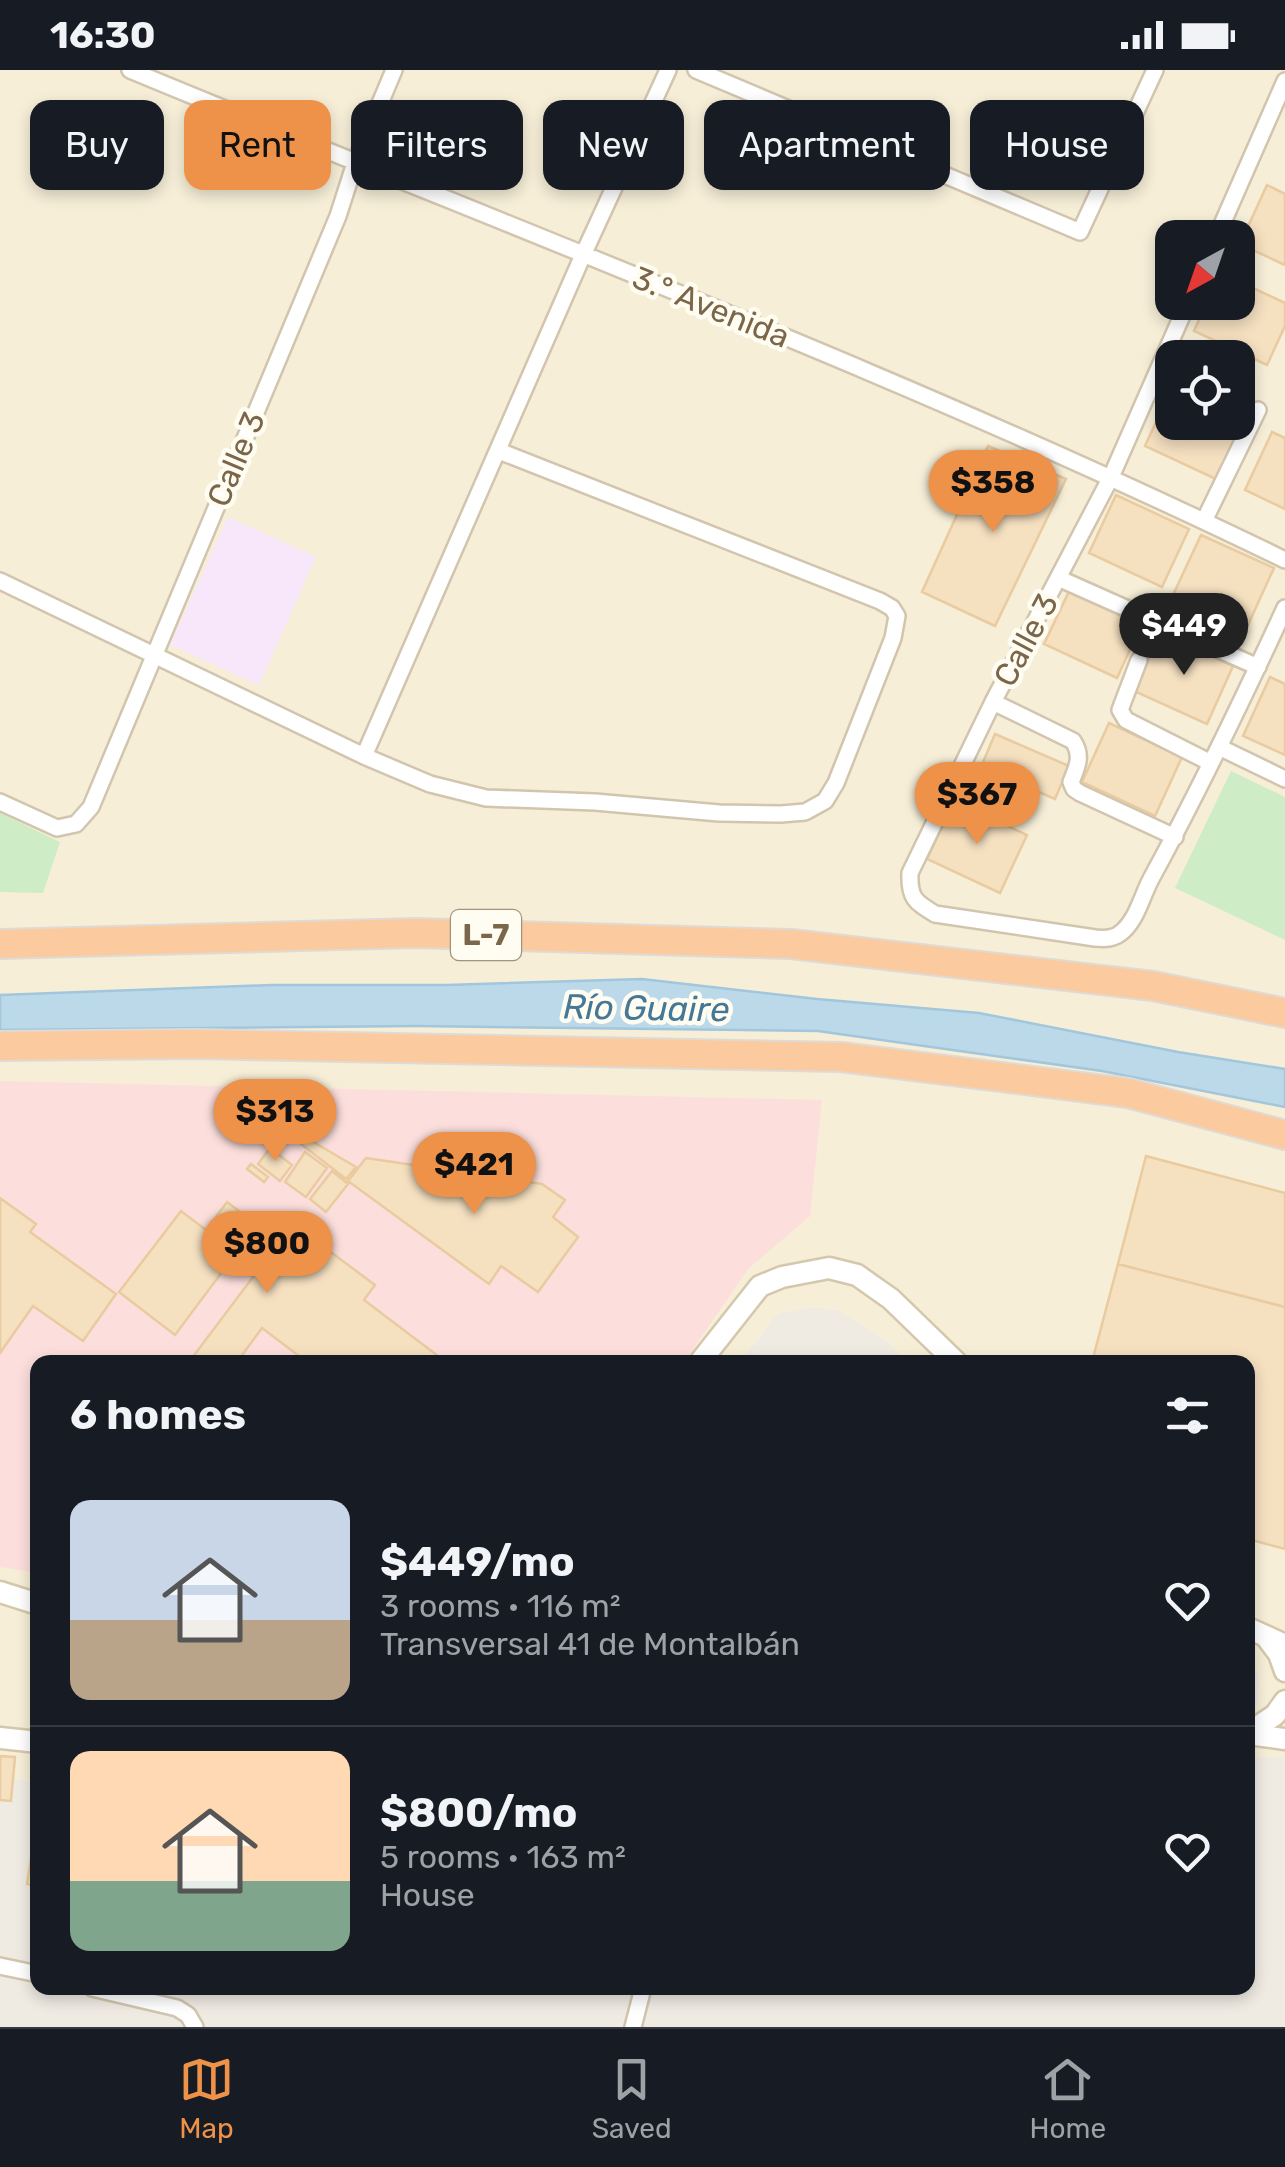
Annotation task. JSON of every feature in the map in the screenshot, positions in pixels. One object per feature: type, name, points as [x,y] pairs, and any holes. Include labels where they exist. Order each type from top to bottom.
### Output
[{"type":"highway","name":"L-7","points":[[0,944],[416,933],[790,944],[1153,986],[1285,1013]]},
{"type":"highway","points":[[0,1046],[197,1044],[841,1056],[1128,1094],[1285,1135]]},
{"type":"main road","points":[[706,1355],[760,1286],[782,1277],[830,1268],[857,1274],[891,1299],[949,1355]]},
{"type":"main road","points":[[0,1592],[30,1601]]},
{"type":"main road","points":[[1256,1632],[1285,1645]]},
{"type":"main road","points":[[1256,1632],[1280,1654],[1285,1671]]},
{"type":"main road","points":[[1255,1728],[1275,1715],[1285,1701]]},
{"type":"main road","points":[[1255,1734],[1285,1739]]},
{"type":"main road","points":[[0,1738],[30,1741]]},
{"type":"street","name":"3.° Avenida","points":[[130,70],[351,161]]},
{"type":"street","name":"Calle 3","points":[[381,100],[394,70]]},
{"type":"street","points":[[364,756],[668,70]]},
{"type":"street","points":[[696,70],[1080,232],[1154,70]]},
{"type":"street","points":[[1224,220],[1285,81]]},
{"type":"street","name":"Calle 3","points":[[0,802],[57,828],[76,824],[90,807],[338,216],[351,175]]},
{"type":"street","name":"3.° Avenida","points":[[422,190],[744,320],[1111,477],[1285,560]]},
{"type":"street","name":"Calle 3","points":[[1175,837],[1133,919],[1120,935],[1108,939],[935,914],[917,903],[909,889],[910,872],[993,702],[1111,477],[1180,320]]},
{"type":"street","points":[[1204,521],[1258,410]]},
{"type":"street","points":[[0,581],[430,784],[486,798],[595,802],[719,813],[805,812],[825,801],[836,783],[893,638],[897,616],[892,608],[499,451]]},
{"type":"street","points":[[1058,578],[1258,667]]},
{"type":"street","points":[[993,702],[1073,741],[1080,758],[1071,782],[1074,789],[1175,837],[1285,608]]},
{"type":"street","points":[[1139,660],[1120,710],[1126,720],[1211,763]]},
{"type":"street","points":[[1219,747],[1285,779]]},
{"type":"street","points":[[0,1966],[30,1972]]},
{"type":"street","points":[[122,1995],[177,2008],[188,2015],[195,2027]]},
{"type":"street","points":[[633,2027],[640,1995]]},
{"type":"shaded area","points":[[0,70],[1285,70],[1285,1757],[1255,1757],[1255,1355],[900,1355],[887,1341],[838,1310],[813,1307],[774,1317],[745,1355],[30,1355],[30,1782],[0,1774]]},
{"type":"shaded area","points":[[228,517],[316,557],[259,685],[170,645]]},
{"type":"shaded area","points":[[0,1081],[822,1100],[810,1216],[749,1268],[689,1355],[30,1355],[30,1572],[0,1567]]},
{"type":"shaded area","points":[[813,1307],[838,1310],[887,1341],[900,1355],[745,1355],[774,1317]]},
{"type":"shaded area","points":[[1255,1669],[1259,1680],[1255,1707]]},
{"type":"shaded area","points":[[1255,1757],[1285,1757],[1285,2027],[0,2027],[0,1774],[30,1782],[30,1995],[1255,1995]]},
{"type":"green space","points":[[1231,771],[1285,797],[1285,940],[1175,888]]},
{"type":"green space","points":[[0,813],[60,842],[43,893],[0,892]]},
{"type":"water","name":"Río Guaire","points":[[642,979],[979,1013],[1285,1069],[1285,1107],[1102,1071],[818,1031],[416,1026],[0,1030],[0,995],[271,985]]},
{"type":"building","points":[[1267,185],[1285,194],[1285,265],[1255,251],[1255,220],[1251,220]]},
{"type":"building","points":[[1255,289],[1285,303],[1285,326],[1267,365],[1255,359],[1255,340],[1213,340],[1194,331],[1199,320],[1255,320]]},
{"type":"building","points":[[1155,425],[1155,440],[1237,440],[1218,480],[1145,446]]},
{"type":"building","points":[[1272,432],[1285,438],[1285,509],[1245,490]]},
{"type":"building","points":[[988,446],[1066,479],[995,626],[922,592]]},
{"type":"building","points":[[1116,495],[1189,529],[1162,587],[1089,553]]},
{"type":"building","points":[[1201,535],[1274,568],[1247,627],[1174,593]]},
{"type":"building","points":[[1072,585],[1144,619],[1117,678],[1044,644]]},
{"type":"building","points":[[1161,632],[1233,666],[1207,724],[1134,691]]},
{"type":"building","points":[[1270,677],[1285,684],[1285,755],[1243,736]]},
{"type":"building","points":[[1109,723],[1182,757],[1155,816],[1082,782]]},
{"type":"building","points":[[995,734],[1069,766],[1055,799],[981,767]]},
{"type":"building","points":[[954,801],[1027,835],[1000,893],[927,859]]},
{"type":"building","points":[[305,1137],[356,1167],[346,1179],[301,1144]]},
{"type":"building","points":[[270,1148],[292,1165],[280,1181],[258,1164]]},
{"type":"building","points":[[305,1152],[327,1168],[306,1197],[285,1182]]},
{"type":"building","points":[[1146,1156],[1285,1193],[1285,1307],[1118,1264]]},
{"type":"building","points":[[366,1158],[542,1184],[565,1200],[553,1217],[578,1237],[538,1292],[501,1266],[489,1284],[348,1181]]},
{"type":"building","points":[[251,1164],[268,1177],[264,1182],[247,1169]]},
{"type":"building","points":[[332,1171],[348,1184],[326,1212],[310,1199]]},
{"type":"building","points":[[0,1198],[36,1224],[30,1232],[116,1294],[83,1341],[33,1306],[0,1353]]},
{"type":"building","points":[[227,1202],[307,1262],[320,1244],[375,1285],[364,1300],[437,1355],[298,1355],[262,1328],[242,1355],[194,1355],[253,1277],[231,1260],[175,1335],[119,1292],[181,1211],[206,1230]]},
{"type":"building","points":[[1118,1264],[1285,1307],[1285,1549],[1255,1541],[1255,1355],[1094,1355]]},
{"type":"building","points":[[0,1756],[15,1757],[11,1801],[0,1800]]}]
